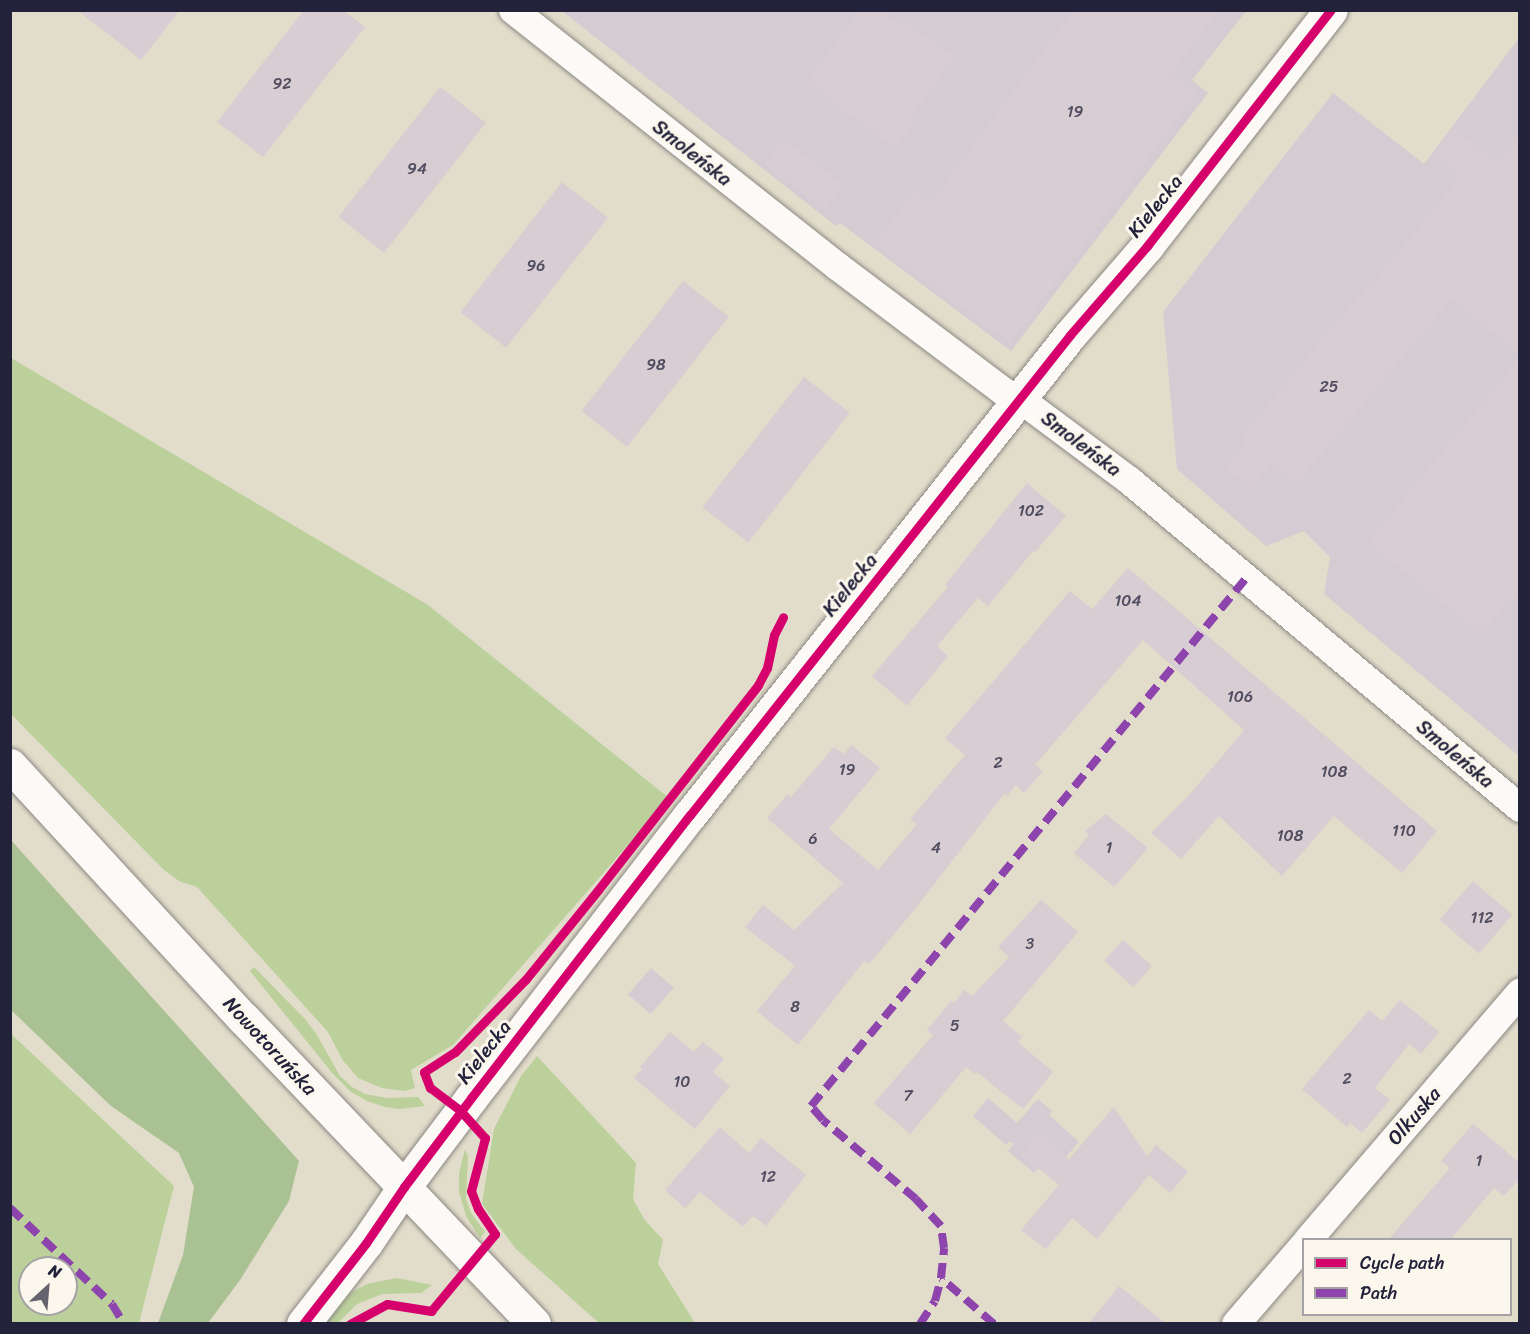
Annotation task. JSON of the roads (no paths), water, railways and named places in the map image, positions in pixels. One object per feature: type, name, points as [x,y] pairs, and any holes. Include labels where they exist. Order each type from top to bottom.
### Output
[{"type":"street","name":"Smoleńska","points":[[513,10],[837,266],[1004,392],[1020,399],[1083,444],[1159,504],[1520,808]]},
{"type":"street","name":"Kielecka","points":[[303,1323],[366,1243],[404,1187],[690,815],[1070,335],[1168,220],[1331,10]]},
{"type":"street","name":"Nowotoruńska","points":[[10,765],[243,1017],[534,1323]]},
{"type":"street","name":"Olkuska","points":[[1309,1238],[1520,993]]},
{"type":"street","points":[[1236,1323],[1302,1247]]}]
